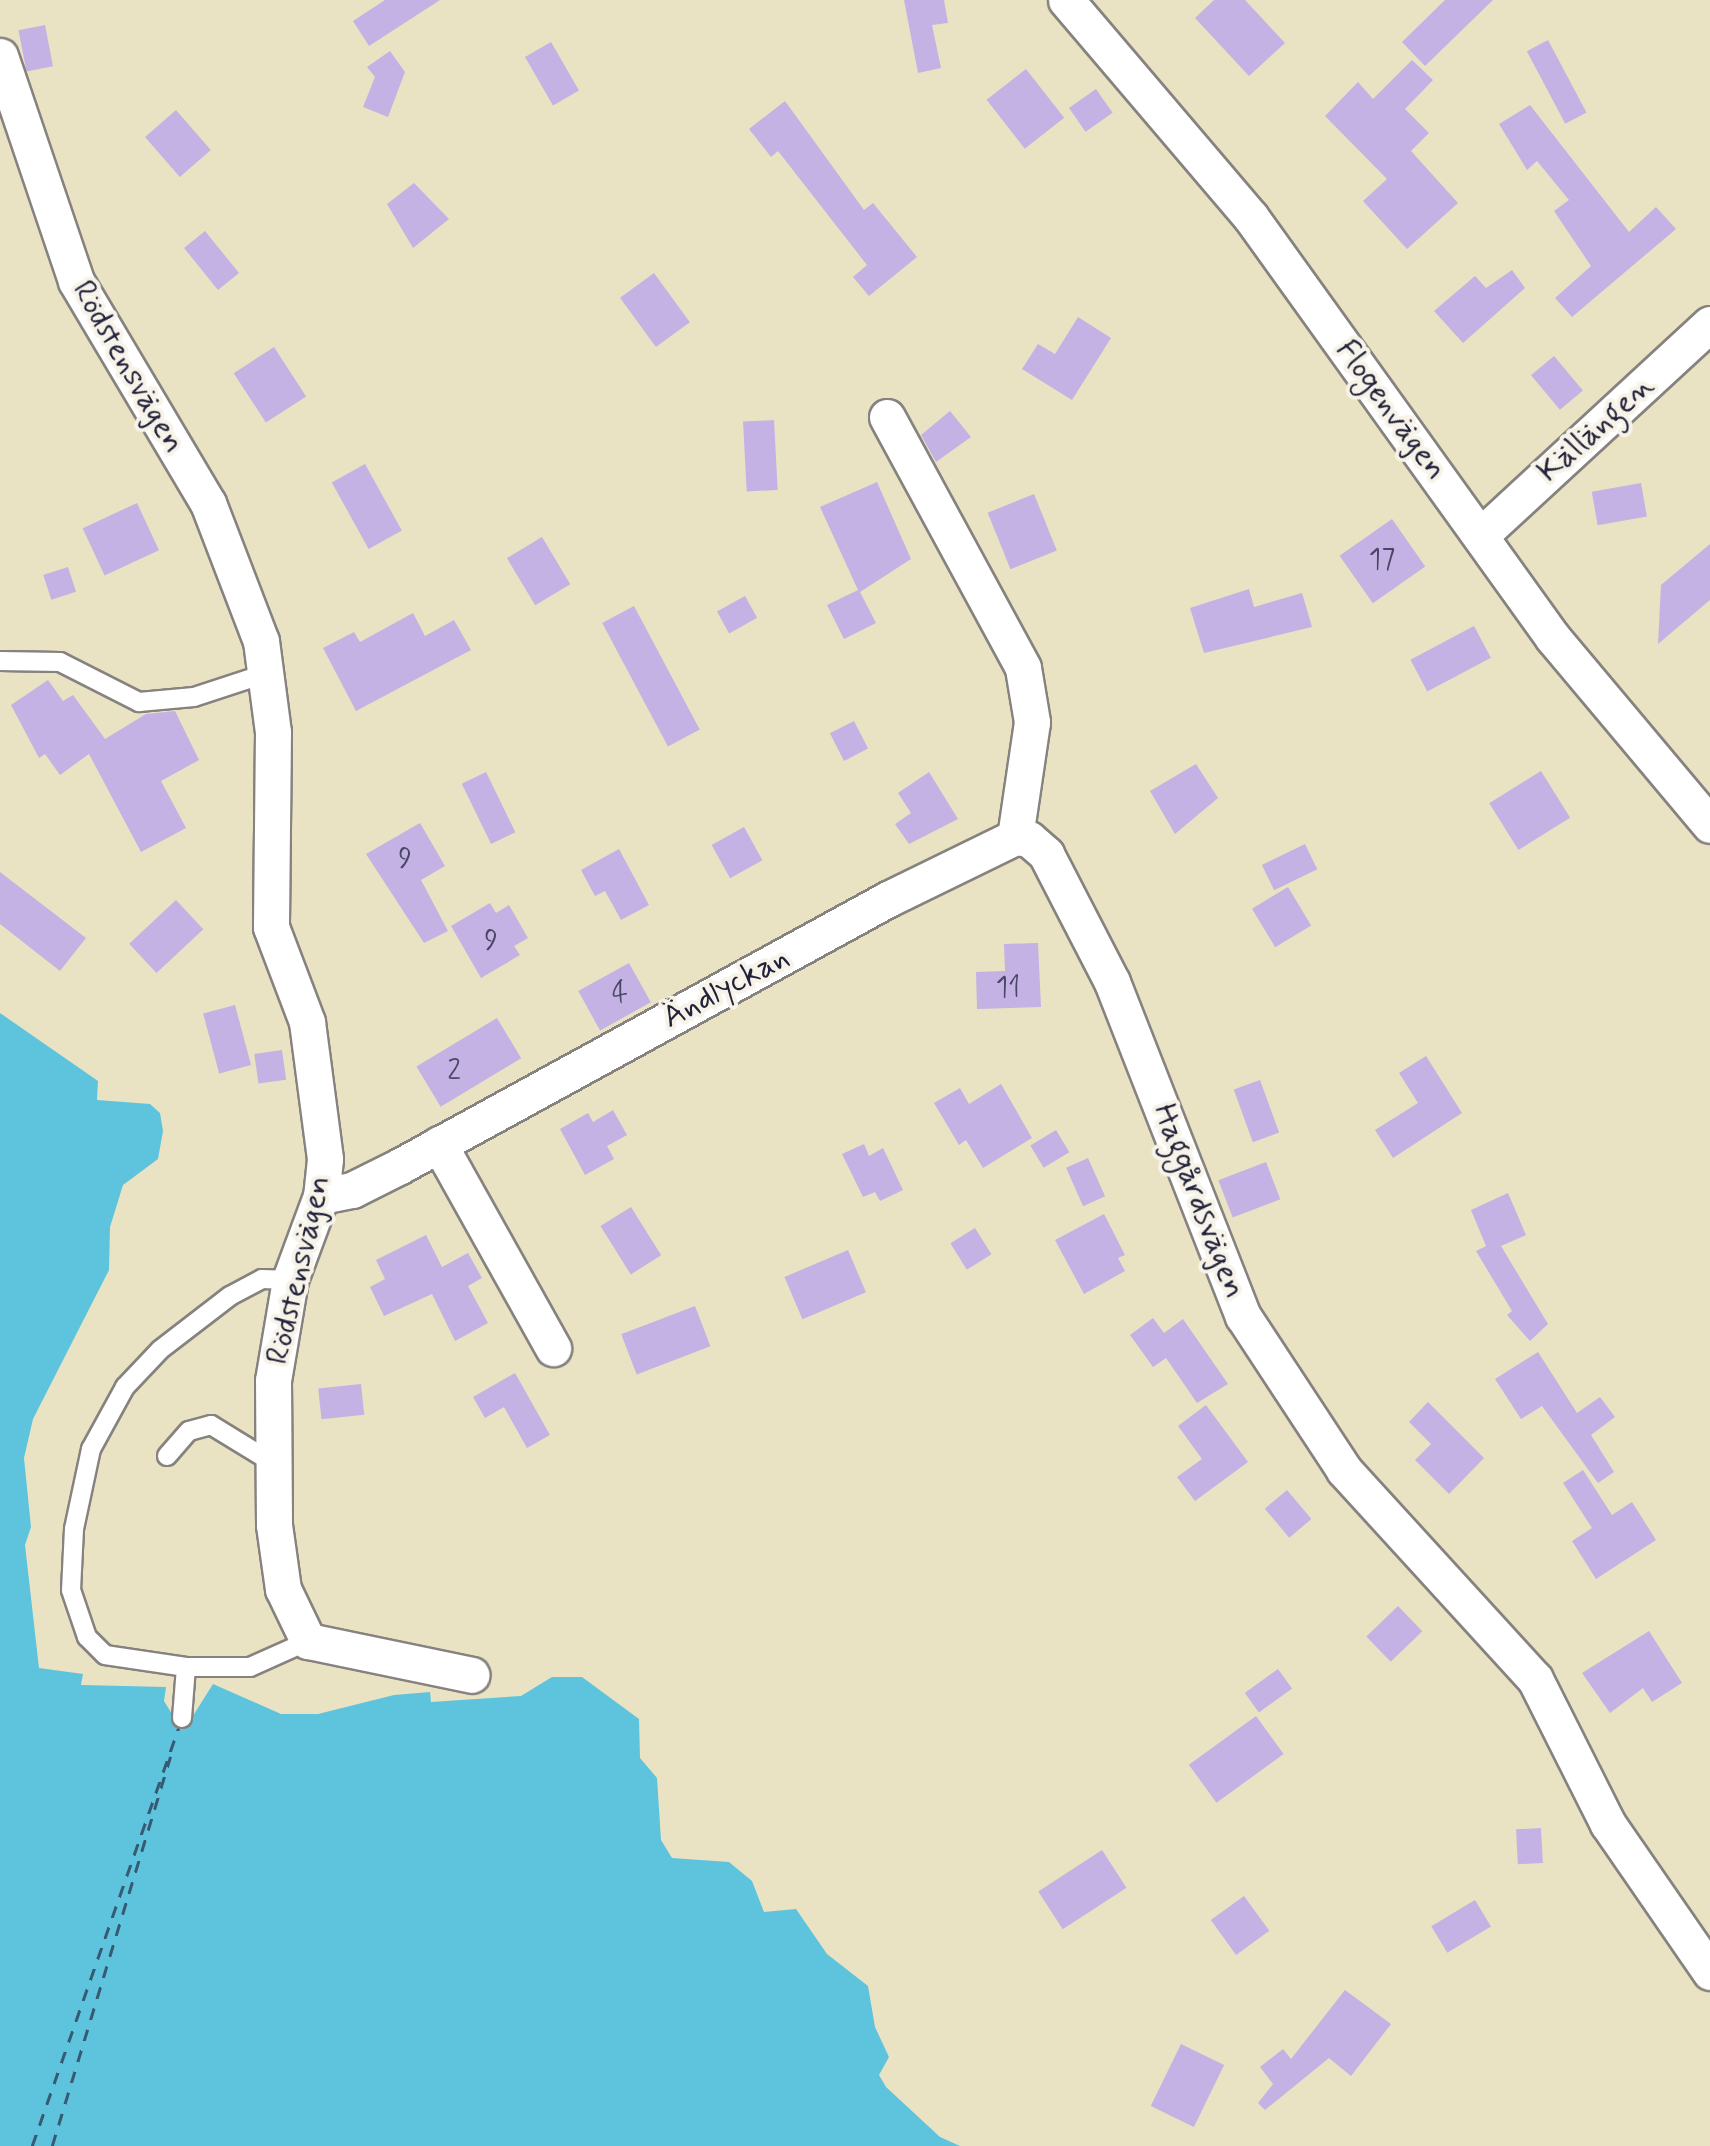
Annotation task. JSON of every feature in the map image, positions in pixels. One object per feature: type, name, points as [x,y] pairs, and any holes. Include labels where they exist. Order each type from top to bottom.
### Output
[{"type":"street","name":"Flogenvägen","points":[[1066,0],[1250,216],[1553,638],[1710,825]]},
{"type":"street","name":"Rödstensvägen","points":[[0,56],[76,280],[222,530],[254,612],[267,673],[274,732],[272,927],[307,1022],[318,1075],[321,1196],[290,1280],[273,1380],[273,1463],[283,1590],[308,1641]]},
{"type":"street","name":"Källängen","points":[[1482,535],[1710,324]]},
{"type":"street","points":[[887,418],[1023,668],[1032,733],[1015,837]]},
{"type":"street","name":"Ändlyckan","points":[[321,1196],[352,1190],[1015,837]]},
{"type":"street","name":"Haggårdsvägen","points":[[1015,837],[1038,845],[1066,886],[1166,1111],[1220,1270],[1266,1356],[1344,1470],[1525,1665],[1557,1712],[1608,1824],[1710,1972]]},
{"type":"street","points":[[439,1144],[553,1348]]},
{"type":"street","points":[[308,1641],[472,1675]]},
{"type":"lane","points":[[0,661],[60,662],[139,702],[194,697],[267,673]]},
{"type":"lane","points":[[290,1280],[262,1280],[230,1296],[160,1350],[125,1387],[92,1449],[71,1576],[87,1638],[105,1655],[186,1668],[250,1667],[308,1641]]},
{"type":"lane","points":[[167,1456],[189,1431],[211,1424],[273,1463]]},
{"type":"lane","points":[[182,1718],[186,1668]]},
{"type":"water","points":[[0,1013],[98,1081],[97,1100],[150,1104],[160,1113],[163,1131],[158,1159],[123,1185],[110,1227],[109,1270],[33,1419],[24,1458],[31,1527],[25,1545],[39,1668],[83,1674],[81,1685],[166,1687],[164,1701],[174,1717],[191,1719],[213,1684],[281,1714],[318,1714],[394,1695],[430,1692],[431,1702],[521,1696],[552,1677],[582,1677],[639,1719],[640,1758],[657,1778],[661,1840],[672,1858],[729,1862],[752,1881],[764,1912],[796,1909],[827,1954],[868,1986],[875,2027],[889,2057],[879,2075],[886,2087],[940,2137],[960,2146],[0,2146]]},
{"type":"building","points":[[385,0],[440,0],[369,46],[353,21]]},
{"type":"building","points":[[904,0],[944,0],[948,23],[932,25],[941,68],[918,73]]},
{"type":"building","points":[[1214,0],[1245,0],[1285,43],[1249,76],[1195,18]]},
{"type":"building","points":[[1445,0],[1493,0],[1425,66],[1402,42]]},
{"type":"building","points":[[45,25],[53,66],[27,71],[18,30]]},
{"type":"building","points":[[1548,40],[1586,112],[1565,124],[1527,51]]},
{"type":"building","points":[[551,42],[579,90],[553,105],[525,57]]},
{"type":"building","points":[[390,51],[405,72],[388,117],[363,107],[375,77],[367,67]]},
{"type":"building","points":[[1412,60],[1433,80],[1405,109],[1429,133],[1411,151],[1458,203],[1407,249],[1363,201],[1387,179],[1325,116],[1358,82],[1373,99]]},
{"type":"building","points":[[1026,69],[1064,118],[1025,149],[987,100]]},
{"type":"building","points":[[1096,89],[1113,113],[1086,132],[1069,108]]},
{"type":"building","points":[[785,101],[864,210],[873,203],[917,257],[869,296],[853,277],[867,265],[778,151],[771,157],[749,129]]},
{"type":"building","points":[[1530,105],[1629,232],[1656,207],[1676,229],[1572,317],[1555,298],[1591,266],[1554,211],[1569,200],[1537,161],[1527,170],[1499,124]]},
{"type":"building","points":[[176,110],[211,150],[180,177],[145,137]]},
{"type":"building","points":[[414,183],[449,219],[413,248],[387,204]]},
{"type":"building","points":[[205,231],[239,273],[218,290],[184,248]]},
{"type":"building","points":[[1512,270],[1525,288],[1463,343],[1434,311],[1475,276],[1486,288]]},
{"type":"building","points":[[654,273],[690,322],[656,347],[620,298]]},
{"type":"building","points":[[1078,317],[1111,338],[1072,400],[1022,369],[1038,344],[1055,354]]},
{"type":"building","points":[[274,347],[306,396],[266,423],[234,373]]},
{"type":"building","points":[[1554,356],[1583,390],[1560,410],[1531,375]]},
{"type":"building","points":[[950,411],[971,437],[936,462],[921,435]]},
{"type":"building","points":[[774,420],[778,490],[747,492],[743,422]]},
{"type":"building","points":[[365,464],[402,530],[369,549],[332,482]]},
{"type":"building","points":[[877,482],[911,559],[860,592],[876,623],[844,639],[827,605],[858,590],[820,507]]},
{"type":"building","points":[[1641,483],[1647,516],[1598,525],[1592,492]]},
{"type":"building","points":[[1034,494],[1057,551],[1010,569],[988,513]]},
{"type":"building","points":[[137,503],[159,550],[105,575],[83,528]]},
{"type":"building","points":[[1392,519],[1425,567],[1373,603],[1340,556]]},
{"type":"building","points":[[542,537],[570,584],[535,605],[507,558]]},
{"type":"building","points":[[1710,544],[1710,600],[1658,644],[1661,585]]},
{"type":"building","points":[[68,567],[76,592],[51,600],[43,575]]},
{"type":"building","points":[[1249,589],[1254,607],[1302,593],[1312,627],[1204,653],[1190,608]]},
{"type":"building","points":[[745,596],[757,618],[729,633],[717,612]]},
{"type":"building","points":[[634,606],[700,730],[668,747],[602,623]]},
{"type":"building","points":[[413,613],[425,636],[454,620],[471,650],[356,711],[323,648],[354,632],[360,642]]},
{"type":"building","points":[[1474,626],[1491,658],[1427,692],[1410,660]]},
{"type":"building","points":[[48,680],[63,701],[73,695],[105,739],[146,714],[175,711],[199,760],[161,781],[186,828],[141,852],[89,754],[60,775],[45,754],[39,758],[11,705]]},
{"type":"building","points":[[854,721],[868,749],[844,761],[830,733]]},
{"type":"building","points":[[1196,764],[1218,798],[1175,834],[1150,791]]},
{"type":"building","points":[[1541,771],[1570,818],[1518,850],[1489,803]]},
{"type":"building","points":[[486,772],[515,832],[491,844],[462,784]]},
{"type":"building","points":[[929,772],[958,819],[909,844],[895,824],[911,813],[898,793]]},
{"type":"building","points":[[420,823],[445,866],[421,880],[448,931],[424,943],[366,854]]},
{"type":"building","points":[[744,827],[762,860],[730,878],[712,845]]},
{"type":"building","points":[[1305,844],[1317,869],[1274,890],[1262,865]]},
{"type":"building","points":[[619,849],[649,905],[621,920],[605,891],[595,896],[581,870]]},
{"type":"building","points":[[0,872],[86,938],[60,971],[0,924]]},
{"type":"building","points":[[1288,887],[1311,926],[1275,947],[1252,909]]},
{"type":"building","points":[[176,900],[203,929],[156,973],[129,944]]},
{"type":"building","points":[[490,903],[496,913],[509,905],[528,938],[514,946],[520,955],[481,978],[451,926]]},
{"type":"building","points":[[1038,943],[1041,1007],[977,1009],[976,972],[1005,971],[1004,944]]},
{"type":"building","points":[[629,963],[651,1002],[600,1030],[578,991]]},
{"type":"building","points":[[235,1005],[251,1065],[219,1073],[203,1014]]},
{"type":"building","points":[[497,1018],[521,1058],[441,1107],[416,1066]]},
{"type":"building","points":[[282,1050],[286,1080],[258,1084],[254,1054]]},
{"type":"building","points":[[1426,1056],[1462,1113],[1393,1158],[1375,1130],[1418,1103],[1399,1073]]},
{"type":"building","points":[[1260,1080],[1279,1133],[1253,1142],[1234,1090]]},
{"type":"building","points":[[1001,1084],[1032,1138],[983,1168],[966,1140],[959,1145],[934,1103],[960,1088],[969,1104]]},
{"type":"building","points":[[613,1110],[627,1135],[607,1146],[614,1159],[585,1175],[560,1129],[588,1113],[593,1122]]},
{"type":"building","points":[[1056,1130],[1069,1152],[1044,1168],[1030,1145]]},
{"type":"building","points":[[864,1144],[869,1156],[883,1148],[903,1190],[880,1201],[875,1192],[863,1197],[842,1154]]},
{"type":"building","points":[[1088,1158],[1105,1196],[1083,1206],[1066,1168]]},
{"type":"building","points":[[1266,1162],[1280,1199],[1233,1218],[1218,1180]]},
{"type":"building","points":[[1508,1193],[1526,1235],[1501,1246],[1548,1324],[1530,1341],[1507,1315],[1512,1311],[1476,1251],[1486,1246],[1471,1210]]},
{"type":"building","points":[[631,1207],[661,1255],[631,1274],[600,1226]]},
{"type":"building","points":[[1104,1214],[1125,1255],[1118,1258],[1125,1271],[1084,1294],[1055,1240]]},
{"type":"building","points":[[975,1228],[991,1254],[967,1270],[950,1243]]},
{"type":"building","points":[[426,1235],[442,1267],[468,1253],[482,1278],[468,1286],[488,1323],[455,1341],[432,1294],[384,1316],[370,1287],[385,1279],[376,1260]]},
{"type":"building","points":[[848,1250],[866,1292],[802,1319],[784,1277]]},
{"type":"building","points":[[695,1306],[710,1346],[637,1374],[621,1334]]},
{"type":"building","points":[[1153,1318],[1164,1333],[1183,1319],[1228,1384],[1197,1403],[1166,1358],[1153,1367],[1130,1335]]},
{"type":"building","points":[[1538,1352],[1577,1413],[1600,1397],[1615,1417],[1591,1435],[1614,1472],[1598,1483],[1542,1406],[1521,1419],[1495,1379]]},
{"type":"building","points":[[515,1373],[550,1435],[527,1448],[504,1407],[485,1418],[473,1397]]},
{"type":"building","points":[[361,1384],[364,1415],[321,1419],[318,1388]]},
{"type":"building","points":[[1428,1402],[1484,1458],[1449,1494],[1415,1460],[1431,1444],[1409,1422]]},
{"type":"building","points":[[1206,1405],[1248,1462],[1195,1501],[1177,1477],[1202,1459],[1178,1426]]},
{"type":"building","points":[[1583,1470],[1612,1515],[1632,1502],[1656,1540],[1596,1579],[1572,1541],[1592,1528],[1563,1483]]},
{"type":"building","points":[[1287,1490],[1311,1519],[1289,1538],[1265,1509]]},
{"type":"building","points":[[1398,1606],[1422,1631],[1391,1662],[1366,1637]]},
{"type":"building","points":[[1649,1631],[1682,1683],[1652,1702],[1643,1688],[1610,1713],[1582,1673]]},
{"type":"building","points":[[1278,1669],[1292,1688],[1259,1713],[1245,1693]]},
{"type":"building","points":[[1256,1716],[1284,1754],[1216,1803],[1189,1765]]},
{"type":"building","points":[[1541,1828],[1543,1863],[1518,1864],[1516,1829]]},
{"type":"building","points":[[1102,1850],[1127,1888],[1063,1929],[1038,1891]]},
{"type":"building","points":[[1244,1896],[1269,1931],[1236,1955],[1211,1920]]},
{"type":"building","points":[[1475,1900],[1491,1927],[1447,1953],[1431,1926]]},
{"type":"building","points":[[1345,1990],[1391,2024],[1351,2076],[1329,2058],[1265,2110],[1258,2103],[1273,2084],[1260,2067],[1283,2049],[1291,2059]]},
{"type":"building","points":[[1181,2044],[1224,2065],[1194,2127],[1151,2106]]},
{"type":"ferry route","points":[[32,2146],[180,1724]]},
{"type":"ferry route","points":[[52,2146],[170,1757]]}]
